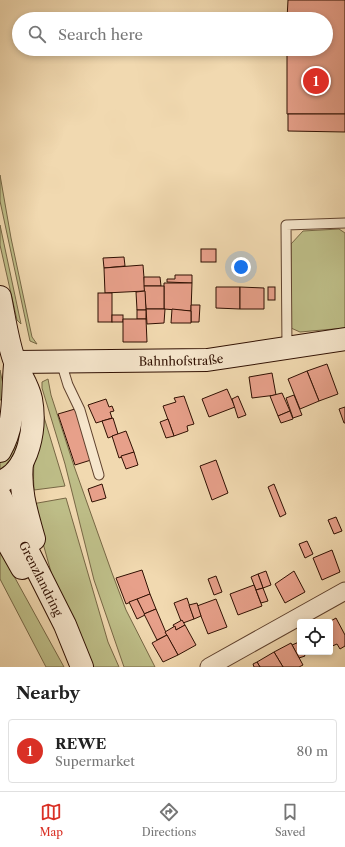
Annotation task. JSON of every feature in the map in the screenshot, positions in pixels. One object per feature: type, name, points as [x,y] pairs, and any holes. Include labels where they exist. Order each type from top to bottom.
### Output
[{"type":"main road","points":[[0,297],[11,361],[14,411],[7,438],[0,451]]},
{"type":"main road","name":"Bahnhofstraße","points":[[11,361],[60,362],[207,360],[345,339]]},
{"type":"main road","points":[[11,361],[24,378],[30,398],[32,412],[30,439],[22,463],[21,474],[23,500],[47,589]]},
{"type":"main road","points":[[0,482],[14,473],[22,463]]},
{"type":"main road","name":"Grenzlandring","points":[[0,496],[65,625],[81,665]]},
{"type":"main road","name":"Grenzlandring","points":[[0,529],[65,644],[81,665]]},
{"type":"street","points":[[209,667],[345,591]]},
{"type":"lane","points":[[287,348],[286,225],[345,223]]},
{"type":"lane","points":[[60,362],[68,385],[80,410],[99,475]]},
{"type":"green space","points":[[0,175],[11,238],[32,337],[37,344],[30,341],[0,201]]},
{"type":"green space","points":[[0,225],[21,324],[17,320],[0,245]]},
{"type":"green space","points":[[339,229],[345,233],[345,328],[300,332],[291,328],[291,244],[303,231]]},
{"type":"green space","points":[[0,370],[6,399],[0,400]]},
{"type":"green space","points":[[48,379],[51,395],[74,466],[112,573],[126,610],[155,667],[124,667],[94,580],[65,464],[42,388],[42,382]]},
{"type":"green space","points":[[40,404],[65,486],[34,490],[34,458]]},
{"type":"green space","points":[[26,407],[21,451],[0,473],[0,463],[8,451]]},
{"type":"green space","points":[[66,498],[108,642],[119,667],[92,667],[53,579],[32,504]]},
{"type":"green space","points":[[0,552],[64,667],[46,667],[0,579]]},
{"type":"building","points":[[288,0],[345,0],[345,114],[287,114],[287,56],[333,56],[333,12],[287,12]]},
{"type":"building","points":[[288,114],[345,114],[345,132],[288,131]]},
{"type":"building","points":[[201,249],[216,249],[216,262],[201,262]]},
{"type":"building","points":[[124,257],[125,266],[104,268],[103,258]]},
{"type":"building","points":[[143,265],[145,291],[105,293],[104,268]]},
{"type":"building","points":[[175,275],[192,275],[192,283],[167,282],[167,279],[175,279]]},
{"type":"building","points":[[144,277],[160,277],[161,286],[144,286]]},
{"type":"building","points":[[164,283],[192,283],[191,311],[164,309]]},
{"type":"building","points":[[144,286],[164,286],[164,309],[146,309]]},
{"type":"building","points":[[216,287],[240,287],[240,309],[216,308]]},
{"type":"building","points":[[240,287],[264,288],[264,309],[240,309]]},
{"type":"building","points":[[268,287],[275,287],[275,300],[268,300]]},
{"type":"building","points":[[145,291],[146,310],[137,310],[136,292]]},
{"type":"building","points":[[98,293],[112,293],[112,322],[98,322]]},
{"type":"building","points":[[191,305],[200,305],[199,322],[191,322]]},
{"type":"building","points":[[146,309],[165,309],[164,323],[147,324]]},
{"type":"building","points":[[172,309],[191,311],[191,323],[171,323]]},
{"type":"building","points":[[137,310],[146,310],[146,319],[137,319]]},
{"type":"building","points":[[112,315],[123,315],[123,322],[112,322]]},
{"type":"building","points":[[123,319],[146,319],[147,342],[123,342]]},
{"type":"building","points":[[327,364],[338,394],[319,401],[307,371]]},
{"type":"building","points":[[307,371],[319,401],[300,409],[288,379]]},
{"type":"building","points":[[272,373],[276,395],[252,398],[249,377]]},
{"type":"building","points":[[227,389],[235,407],[209,417],[202,399]]},
{"type":"building","points":[[282,393],[290,411],[278,416],[270,396]]},
{"type":"building","points":[[294,395],[302,415],[293,418],[286,398]]},
{"type":"building","points":[[184,396],[194,424],[187,426],[188,431],[174,436],[163,406],[176,402],[174,398]]},
{"type":"building","points":[[238,396],[246,415],[238,418],[232,399]]},
{"type":"building","points":[[106,399],[109,407],[112,406],[114,411],[110,412],[112,418],[96,423],[88,405]]},
{"type":"building","points":[[345,407],[345,423],[344,423],[339,409]]},
{"type":"building","points":[[75,409],[91,460],[75,465],[58,414]]},
{"type":"building","points":[[290,411],[293,419],[281,423],[278,416]]},
{"type":"building","points":[[113,418],[118,434],[108,438],[102,421]]},
{"type":"building","points":[[168,419],[174,436],[166,438],[160,422]]},
{"type":"building","points":[[126,431],[134,452],[119,458],[112,436]]},
{"type":"building","points":[[134,452],[138,465],[126,469],[121,456]]},
{"type":"building","points":[[216,460],[228,493],[212,500],[200,466]]},
{"type":"building","points":[[102,484],[106,498],[92,502],[88,489]]},
{"type":"building","points":[[274,484],[286,514],[280,517],[268,487]]},
{"type":"building","points":[[336,517],[342,531],[334,534],[328,520]]},
{"type":"building","points":[[307,541],[313,554],[305,558],[299,544]]},
{"type":"building","points":[[332,550],[340,572],[322,580],[313,558]]},
{"type":"building","points":[[142,570],[150,594],[126,604],[116,578]]},
{"type":"building","points":[[266,571],[271,585],[263,588],[258,574]]},
{"type":"building","points":[[294,571],[305,592],[285,603],[275,584]]},
{"type":"building","points":[[258,574],[263,588],[256,590],[251,577]]},
{"type":"building","points":[[216,576],[222,592],[214,595],[208,579]]},
{"type":"building","points":[[254,585],[262,606],[238,615],[230,594]]},
{"type":"building","points":[[263,588],[268,601],[261,603],[256,590]]},
{"type":"building","points":[[150,594],[156,609],[144,614],[137,599]]},
{"type":"building","points":[[187,598],[194,619],[183,623],[174,603]]},
{"type":"building","points":[[137,599],[145,615],[137,619],[129,602]]},
{"type":"building","points":[[216,599],[227,627],[208,634],[197,606]]},
{"type":"building","points":[[197,603],[201,616],[194,619],[189,605]]},
{"type":"building","points":[[156,609],[167,635],[157,640],[144,614]]},
{"type":"building","points":[[336,618],[345,635],[345,646],[340,649],[337,644],[333,646],[333,620]]},
{"type":"building","points":[[182,620],[185,625],[176,630],[173,625]]},
{"type":"building","points":[[185,625],[196,645],[178,655],[165,632],[175,626],[176,630]]},
{"type":"building","points":[[167,635],[178,655],[163,662],[152,643]]},
{"type":"building","points":[[291,643],[303,665],[299,667],[283,667],[274,652]]},
{"type":"building","points":[[297,643],[297,654],[292,645]]},
{"type":"building","points":[[274,652],[283,667],[260,667],[257,662]]},
{"type":"building","points":[[297,655],[305,656],[299,658]]},
{"type":"building","points":[[257,662],[260,667],[254,667],[253,664]]},
{"type":"place","name":"REWE","points":[[316,81]]}]
